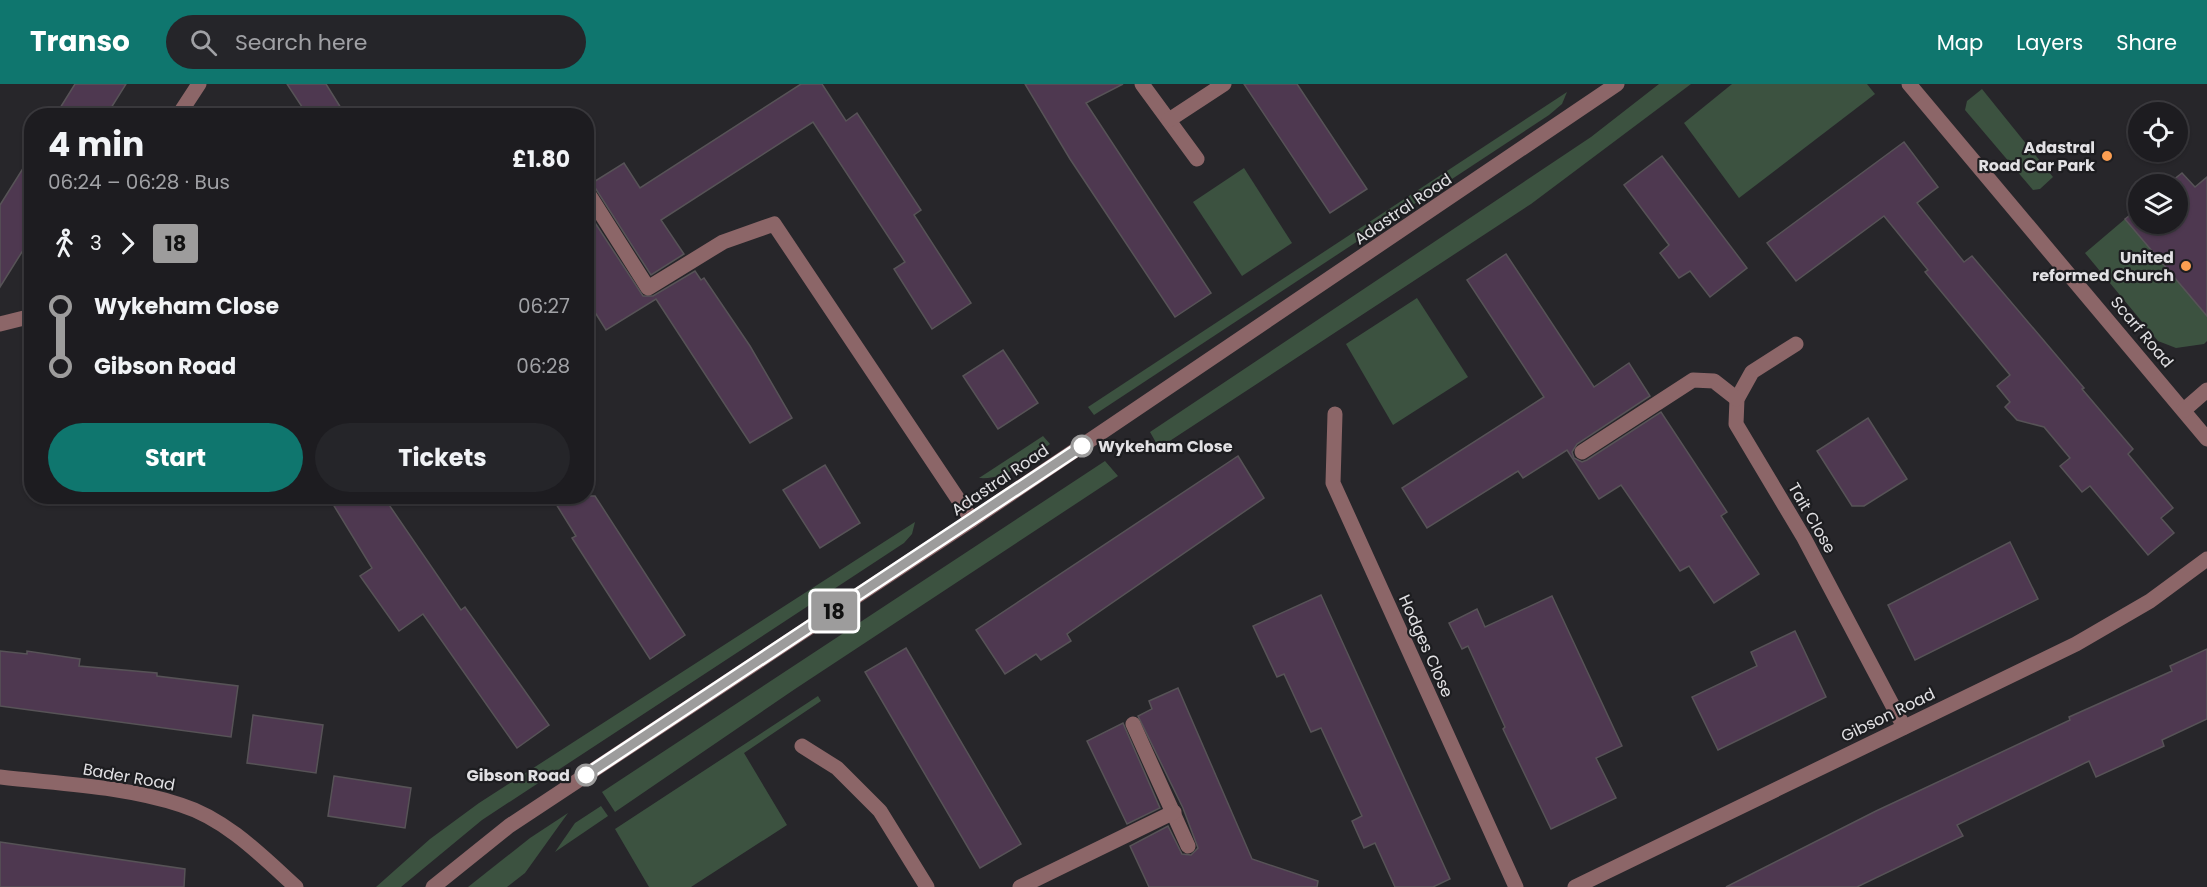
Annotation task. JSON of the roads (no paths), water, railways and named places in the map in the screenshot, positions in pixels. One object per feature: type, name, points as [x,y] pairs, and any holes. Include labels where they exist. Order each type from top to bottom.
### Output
[{"type":"street","points":[[183,108],[199,84]]},
{"type":"street","points":[[1142,84],[1197,159]]},
{"type":"street","points":[[1168,120],[1224,84]]},
{"type":"street","name":"Adastral Road","points":[[433,887],[509,826],[972,520],[1617,84]]},
{"type":"street","name":"Scarf Road","points":[[1909,84],[2207,439]]},
{"type":"street","points":[[594,203],[648,288],[723,242],[774,224],[972,520]]},
{"type":"street","points":[[0,324],[24,318]]},
{"type":"street","points":[[1582,452],[1693,380],[1714,381],[1737,399],[1752,372],[1796,344]]},
{"type":"street","points":[[2184,410],[2207,390]]},
{"type":"street","name":"Tait Close","points":[[1737,399],[1736,424],[1804,538],[1904,728]]},
{"type":"street","name":"Hodges Close","points":[[1335,414],[1333,483],[1516,887]]},
{"type":"street","name":"Gibson Road","points":[[1575,887],[2076,644],[2150,601],[2207,559]]},
{"type":"street","points":[[1133,724],[1188,846]]},
{"type":"street","points":[[802,746],[837,768],[880,811],[927,887]]},
{"type":"street","name":"Bader Road","points":[[0,777],[129,793],[183,805],[228,828],[296,887]]},
{"type":"street","points":[[1020,887],[1174,812]]},
{"type":"place","name":"Adastral Road Car Park","points":[[2107,156]]},
{"type":"place","name":"United reformed Church","points":[[2186,266]]},
{"type":"place","name":"Wykeham Close","points":[[1082,446]]},
{"type":"place","name":"Gibson Road","points":[[586,775]]}]
